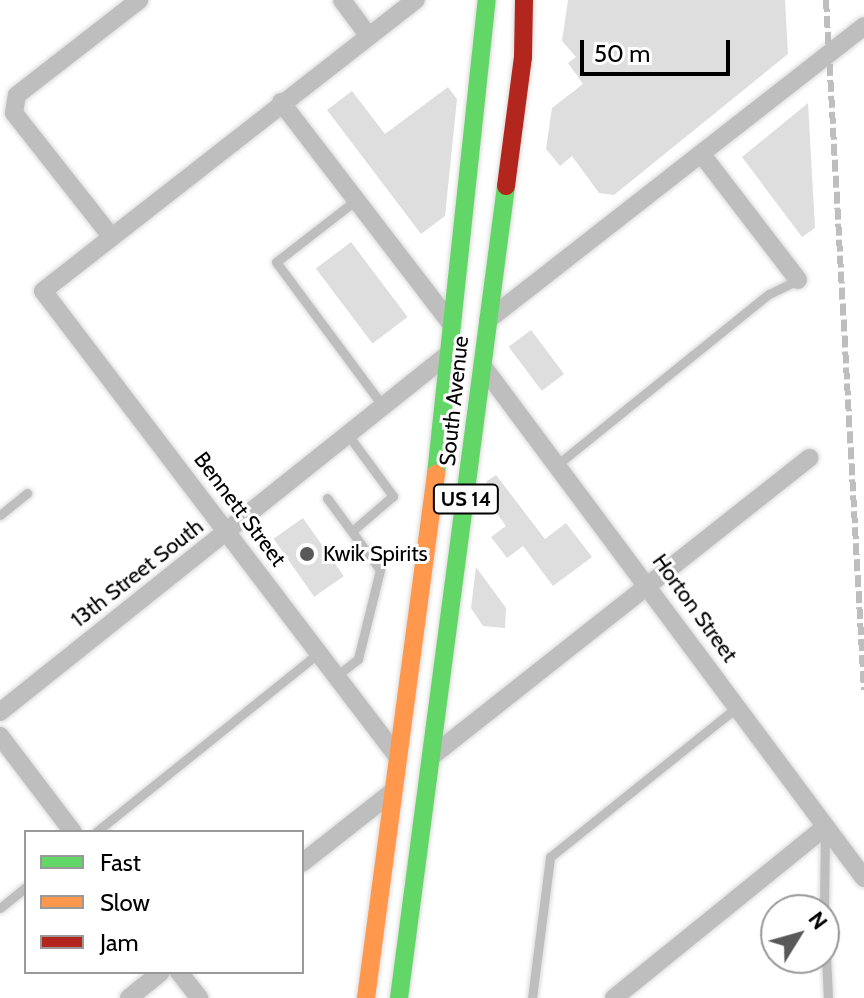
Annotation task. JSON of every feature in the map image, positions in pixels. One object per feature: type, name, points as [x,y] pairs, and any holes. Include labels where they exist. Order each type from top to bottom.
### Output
[{"type":"highway","name":"South Avenue","points":[[366,998],[452,350],[487,0]]},
{"type":"highway","name":"South Avenue","points":[[399,998],[523,57],[524,0]]},
{"type":"street","points":[[139,0],[17,95],[14,113],[110,235],[416,0]]},
{"type":"street","points":[[342,0],[368,35]]},
{"type":"street","points":[[486,321],[703,156],[864,26]]},
{"type":"street","points":[[281,102],[454,327]]},
{"type":"street","points":[[703,156],[798,280]]},
{"type":"street","name":"Bennett Street","points":[[110,235],[43,291],[397,756]]},
{"type":"street","name":"13th Street South","points":[[0,712],[452,350]]},
{"type":"street","name":"Horton Street","points":[[484,368],[864,878]]},
{"type":"street","points":[[429,758],[810,458]]},
{"type":"street","points":[[0,736],[71,830]]},
{"type":"street","points":[[304,861],[393,792]]},
{"type":"street","points":[[614,998],[825,827]]},
{"type":"street","points":[[129,998],[159,974]]},
{"type":"street","points":[[181,974],[199,998]]},
{"type":"lane","points":[[356,200],[276,262],[383,406]]},
{"type":"lane","points":[[558,464],[769,294],[798,280]]},
{"type":"lane","points":[[348,435],[393,496],[352,531]]},
{"type":"lane","points":[[0,515],[27,493]]},
{"type":"lane","points":[[327,498],[380,570],[358,659],[336,676]]},
{"type":"lane","points":[[98,830],[319,653]]},
{"type":"lane","points":[[532,998],[550,857],[737,707]]},
{"type":"lane","points":[[824,894],[825,827]]},
{"type":"lane","points":[[0,908],[24,889]]},
{"type":"lane","points":[[827,974],[828,998]]},
{"type":"building","points":[[568,0],[785,0],[788,54],[614,195],[599,193],[572,156],[560,166],[546,149],[552,108],[583,84],[568,63],[576,57],[562,41]]},
{"type":"building","points":[[448,87],[457,99],[445,216],[421,234],[327,110],[352,91],[385,134]]},
{"type":"building","points":[[808,103],[815,228],[802,237],[742,157]]},
{"type":"building","points":[[351,242],[408,317],[372,344],[316,268]]},
{"type":"building","points":[[531,330],[564,374],[542,391],[509,347]]},
{"type":"building","points":[[496,475],[545,539],[566,523],[592,557],[553,586],[523,546],[507,558],[491,537],[506,526],[485,497],[487,481]]},
{"type":"building","name":"Kwik Spirits","points":[[303,518],[344,576],[314,597],[274,539]]},
{"type":"building","points":[[476,567],[506,608],[505,628],[483,626],[471,608]]},
{"type":"railway","points":[[826,0],[864,690]]},
{"type":"traffic: fast","points":[[436,474],[487,0]]},
{"type":"traffic: fast","points":[[399,998],[506,186]]},
{"type":"traffic: slow","points":[[366,998],[436,474]]},
{"type":"traffic: jam","points":[[506,186],[523,57],[524,0]]},
{"type":"place","name":"Kwik Spirits","points":[[307,554]]}]
